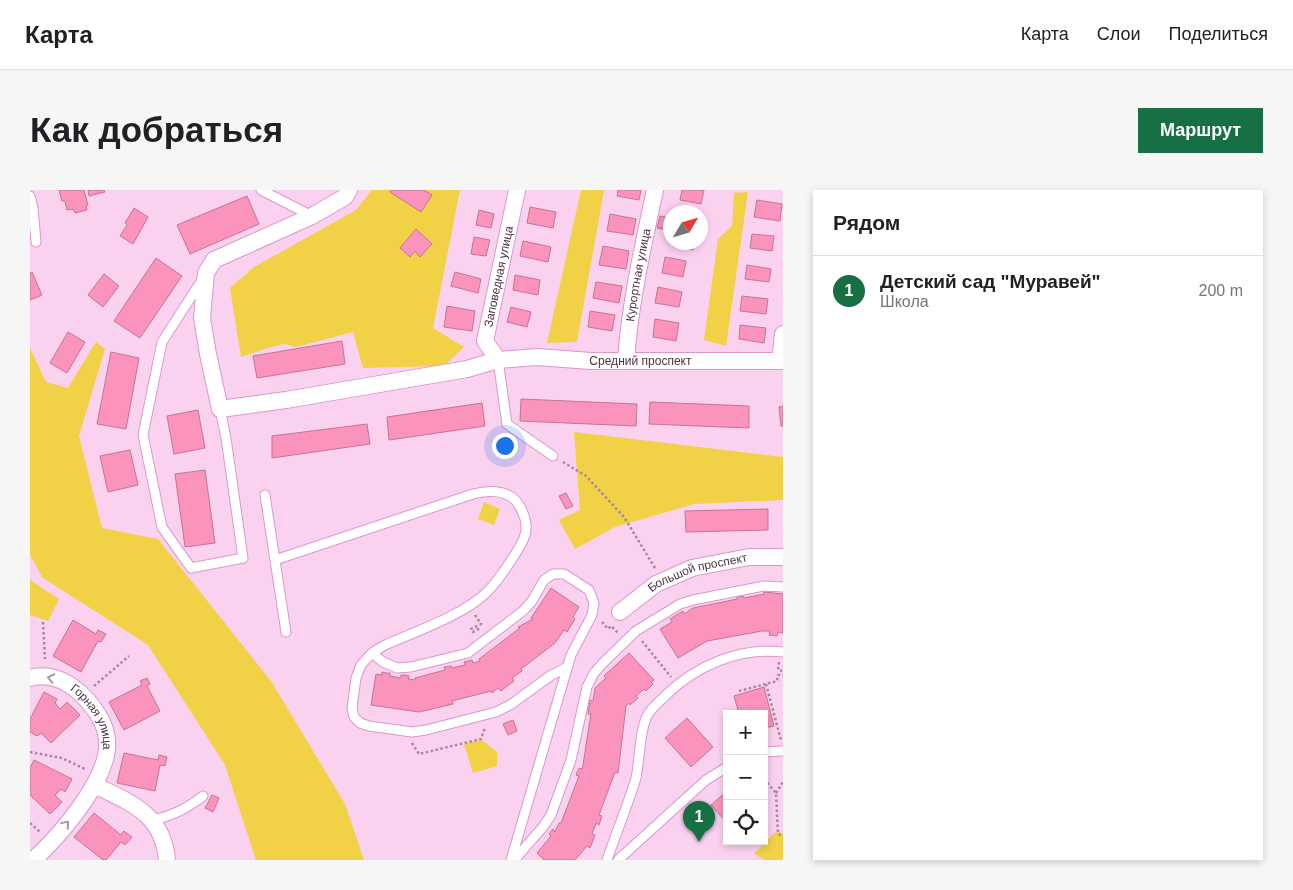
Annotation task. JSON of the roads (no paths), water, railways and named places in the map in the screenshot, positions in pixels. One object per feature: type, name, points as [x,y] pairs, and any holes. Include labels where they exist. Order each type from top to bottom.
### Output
[{"type":"street","points":[[220,409],[202,318],[206,273],[214,260],[312,216],[345,197],[349,190]]},
{"type":"street","name":"Заповедная улица","points":[[498,360],[485,341],[517,190]]},
{"type":"street","name":"Курортная улица","points":[[626,360],[642,247],[655,190]]},
{"type":"street","points":[[781,361],[783,334]]},
{"type":"street","name":"Средний проспект","points":[[220,409],[286,400],[467,368],[498,360],[537,357],[591,361],[781,361]]},
{"type":"street","name":"Большой проспект","points":[[620,612],[656,584],[692,568],[749,557],[783,558]]},
{"type":"street","name":"Горная улица","points":[[30,678],[50,676],[76,689],[95,710],[103,724],[107,740],[106,756],[96,781],[72,817],[33,860]]},
{"type":"street","points":[[96,781],[153,820],[166,847],[167,860]]},
{"type":"lane","points":[[261,190],[312,216]]},
{"type":"lane","points":[[30,196],[36,242]]},
{"type":"lane","points":[[206,273],[162,342],[143,435],[162,526],[191,568],[242,558],[226,438],[220,409]]},
{"type":"lane","points":[[498,360],[507,424],[553,456]]},
{"type":"lane","points":[[275,560],[473,494],[489,490],[507,494],[518,503],[525,516],[527,530],[523,543],[500,577],[487,592],[462,610],[383,646],[372,653],[361,665],[356,678],[352,708],[354,717],[360,723],[369,726],[406,731],[426,730],[496,712],[567,667]]},
{"type":"lane","points":[[265,495],[286,632]]},
{"type":"lane","points":[[372,653],[383,662],[397,668],[411,668],[468,653],[523,611],[532,601],[544,580],[553,574],[564,574],[589,590],[594,602],[592,615],[571,655],[567,667],[512,860]]},
{"type":"lane","points":[[512,860],[543,827],[551,815],[571,760],[586,687],[594,673],[604,662],[636,632],[680,604],[764,586],[783,587]]},
{"type":"lane","points":[[607,860],[633,786],[644,728],[647,717],[652,709],[674,687],[706,665],[719,660],[759,651],[781,656]]},
{"type":"lane","points":[[768,751],[782,746]]},
{"type":"lane","points":[[618,860],[706,780],[723,769]]},
{"type":"lane","points":[[153,820],[172,816],[203,796]]},
{"type":"place","name":"Детский сад \"Муравей\"","points":[[699,842]]}]
